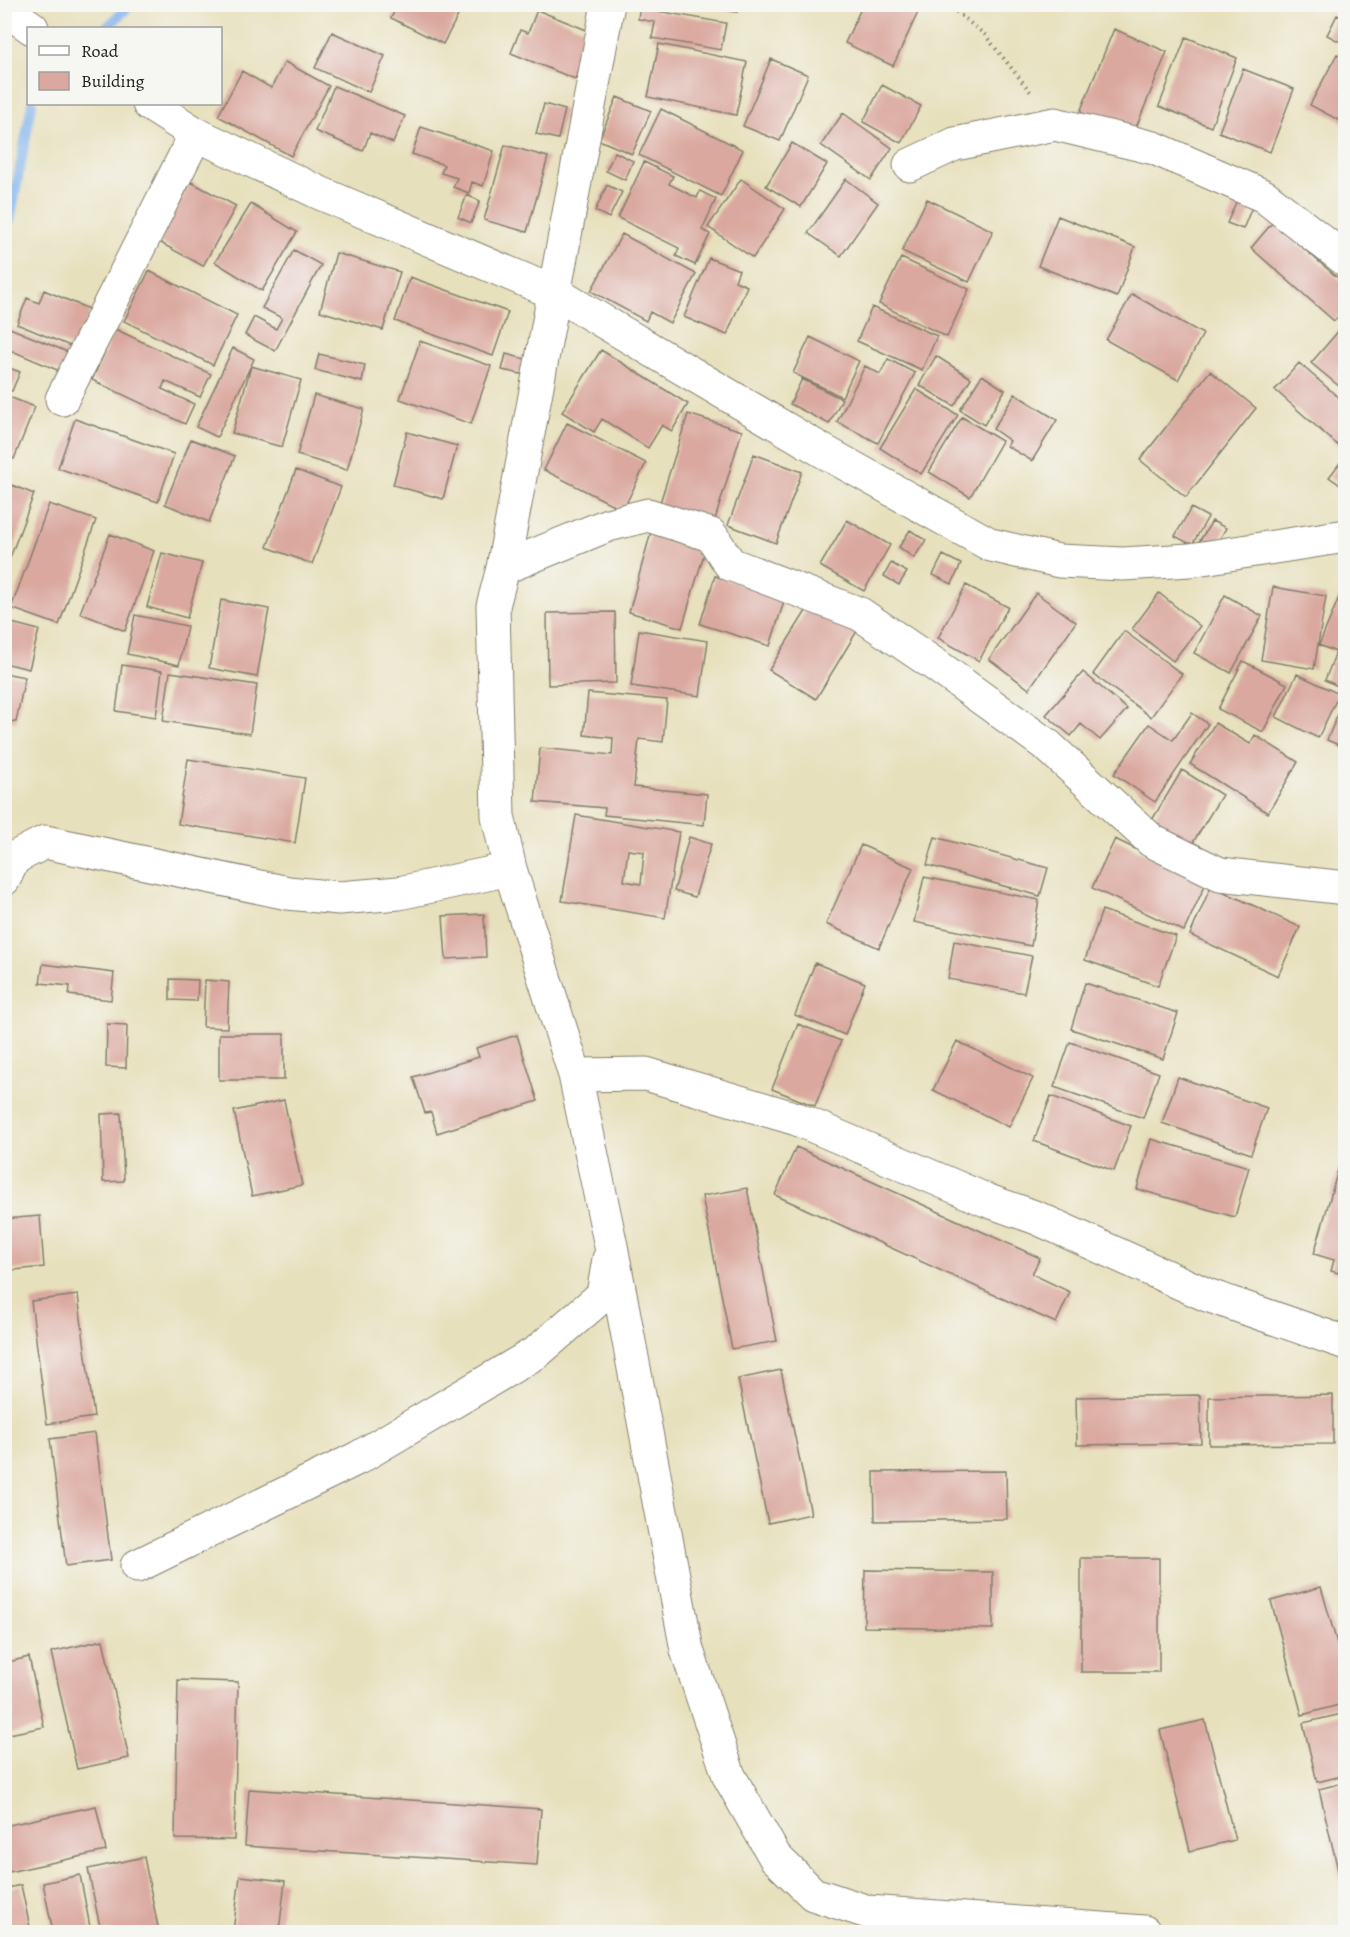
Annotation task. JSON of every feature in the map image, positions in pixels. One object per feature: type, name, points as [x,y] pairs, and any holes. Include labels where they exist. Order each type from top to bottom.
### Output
[{"type":"street","points":[[608,4],[504,568],[493,606],[495,775],[498,816],[510,869],[575,1075],[611,1246],[687,1650],[729,1776],[775,1857],[813,1894],[868,1912],[1144,1932]]},
{"type":"street","points":[[151,105],[196,134],[320,193],[555,292],[823,451],[991,545],[1059,561],[1123,564],[1190,560],[1346,536]]},
{"type":"street","points":[[910,165],[955,144],[1055,124],[1154,148],[1264,196],[1346,260]]},
{"type":"street","points":[[62,399],[196,134]]},
{"type":"street","points":[[504,568],[608,525],[648,515],[711,535],[730,564],[860,614],[937,666],[1048,746],[1152,842],[1220,874],[1346,888]]},
{"type":"street","points":[[4,879],[14,858],[45,842],[288,893],[339,898],[399,893],[510,869]]},
{"type":"street","points":[[575,1075],[646,1074],[796,1119],[986,1200],[1037,1218],[1207,1295],[1346,1343]]},
{"type":"street","points":[[137,1566],[358,1458],[537,1352],[603,1295],[611,1246]]},
{"type":"path","points":[[947,4],[985,35],[1055,124]]},
{"type":"building","points":[[398,4],[456,4],[462,8],[443,44],[391,18]]},
{"type":"building","points":[[640,4],[658,4],[657,11],[726,23],[721,50],[652,38],[655,22],[638,19]]},
{"type":"building","points":[[696,4],[738,4],[737,12]]},
{"type":"building","points":[[863,4],[921,6],[893,66],[845,43]]},
{"type":"building","points":[[537,10],[594,33],[575,79],[511,53],[520,30],[528,33]]},
{"type":"building","points":[[1337,15],[1346,19],[1346,45],[1327,35]]},
{"type":"building","points":[[1114,29],[1167,52],[1133,135],[1080,112]]},
{"type":"building","points":[[332,32],[385,56],[369,92],[315,68]]},
{"type":"building","points":[[1186,37],[1237,58],[1211,127],[1159,106]]},
{"type":"building","points":[[659,44],[747,62],[736,115],[648,97]]},
{"type":"building","points":[[1337,54],[1346,58],[1346,124],[1310,105]]},
{"type":"building","points":[[771,59],[808,75],[780,141],[743,126]]},
{"type":"building","points":[[285,62],[329,86],[291,156],[218,116],[242,71],[271,88]]},
{"type":"building","points":[[1243,69],[1294,89],[1270,152],[1219,132]]},
{"type":"building","points":[[882,85],[921,106],[901,143],[863,122]]},
{"type":"building","points":[[334,86],[405,116],[393,143],[370,133],[363,151],[315,131]]},
{"type":"building","points":[[617,97],[651,111],[632,154],[599,140]]},
{"type":"building","points":[[544,104],[565,110],[558,139],[536,134]]},
{"type":"building","points":[[661,109],[743,150],[721,196],[639,155]]},
{"type":"building","points":[[843,113],[892,148],[871,180],[821,145]]},
{"type":"building","points":[[421,127],[494,151],[483,186],[472,182],[469,193],[453,187],[457,178],[441,173],[444,165],[412,154]]},
{"type":"building","points":[[792,143],[827,164],[801,207],[766,186]]},
{"type":"building","points":[[505,145],[548,157],[527,232],[484,220]]},
{"type":"building","points":[[615,152],[633,161],[625,180],[606,171]]},
{"type":"building","points":[[644,162],[673,176],[669,184],[697,198],[700,191],[716,199],[702,230],[710,234],[695,265],[676,256],[679,248],[618,218]]},
{"type":"building","points":[[741,179],[785,209],[753,258],[708,227]]},
{"type":"building","points":[[846,179],[878,203],[841,256],[808,233]]},
{"type":"building","points":[[191,182],[236,206],[203,266],[159,242]]},
{"type":"building","points":[[607,185],[622,192],[609,218],[595,211]]},
{"type":"building","points":[[467,195],[480,201],[471,223],[458,217]]},
{"type":"building","points":[[927,199],[993,231],[969,282],[902,251]]},
{"type":"building","points":[[1237,200],[1252,207],[1243,229],[1227,223]]},
{"type":"building","points":[[251,204],[297,232],[262,291],[215,262]]},
{"type":"building","points":[[1058,216],[1135,247],[1117,297],[1038,266]]},
{"type":"building","points":[[1273,222],[1346,285],[1346,308],[1334,321],[1251,248]]},
{"type":"building","points":[[622,234],[696,274],[670,323],[650,312],[646,321],[591,291]]},
{"type":"building","points":[[294,250],[321,265],[275,351],[245,335],[254,317],[276,329],[282,318],[262,308]]},
{"type":"building","points":[[336,253],[400,272],[383,330],[320,311]]},
{"type":"building","points":[[709,258],[739,270],[735,281],[747,286],[727,335],[684,317]]},
{"type":"building","points":[[901,258],[969,289],[947,337],[879,304]]},
{"type":"building","points":[[149,271],[237,315],[213,365],[124,321]]},
{"type":"building","points":[[410,277],[508,312],[493,356],[395,321]]},
{"type":"building","points":[[44,290],[91,310],[75,348],[17,324],[27,298],[39,303]]},
{"type":"building","points":[[1132,294],[1203,334],[1178,380],[1106,340]]},
{"type":"building","points":[[872,307],[937,336],[922,370],[857,341]]},
{"type":"building","points":[[5,326],[70,353],[62,372],[5,348]]},
{"type":"building","points":[[1341,328],[1346,332],[1346,392],[1311,363]]},
{"type":"building","points":[[115,329],[211,374],[200,397],[165,381],[162,389],[194,404],[185,424],[92,380]]},
{"type":"building","points":[[810,337],[859,361],[842,397],[793,373]]},
{"type":"building","points":[[420,341],[491,366],[471,424],[400,399]]},
{"type":"building","points":[[233,348],[254,359],[217,437],[196,427]]},
{"type":"building","points":[[601,350],[688,404],[672,431],[662,425],[648,448],[602,419],[594,432],[562,412]]},
{"type":"building","points":[[319,354],[365,365],[362,382],[315,370]]},
{"type":"building","points":[[506,354],[529,360],[526,375],[502,370]]},
{"type":"building","points":[[936,356],[971,378],[954,406],[919,385]]},
{"type":"building","points":[[888,359],[915,373],[878,443],[837,422],[865,366],[880,374]]},
{"type":"building","points":[[1299,363],[1346,404],[1346,443],[1341,448],[1275,390]]},
{"type":"building","points":[[4,366],[20,372],[12,391],[4,388]]},
{"type":"building","points":[[251,366],[301,380],[282,447],[232,433]]},
{"type":"building","points":[[1210,371],[1256,408],[1186,497],[1140,460]]},
{"type":"building","points":[[982,375],[1005,390],[984,425],[960,410]]},
{"type":"building","points":[[802,379],[842,399],[829,424],[790,404]]},
{"type":"building","points":[[916,389],[958,415],[921,474],[880,448]]},
{"type":"building","points":[[1015,394],[1057,420],[1032,461],[1007,446],[1010,441],[993,429]]},
{"type":"building","points":[[4,395],[35,407],[14,459],[4,455]]},
{"type":"building","points":[[314,395],[364,409],[347,470],[297,455]]},
{"type":"building","points":[[688,414],[742,431],[713,526],[658,509]]},
{"type":"building","points":[[962,417],[1002,441],[970,497],[929,472]]},
{"type":"building","points":[[75,419],[174,454],[158,502],[58,468]]},
{"type":"building","points":[[567,423],[646,463],[623,510],[544,470]]},
{"type":"building","points":[[407,432],[457,446],[443,499],[393,485]]},
{"type":"building","points":[[191,439],[235,456],[209,522],[165,504]]},
{"type":"building","points":[[754,454],[802,472],[776,543],[728,525]]},
{"type":"building","points":[[1346,455],[1346,489],[1329,477]]},
{"type":"building","points":[[296,470],[341,487],[312,564],[267,547]]},
{"type":"building","points":[[4,482],[34,494],[5,571],[4,571]]},
{"type":"building","points":[[49,504],[96,520],[59,625],[11,608]]},
{"type":"building","points":[[1191,508],[1208,517],[1192,545],[1175,536]]},
{"type":"building","points":[[847,520],[890,545],[864,591],[820,566]]},
{"type":"building","points":[[1212,521],[1226,528],[1213,551],[1199,542]]},
{"type":"building","points":[[652,528],[707,544],[682,628],[629,612]]},
{"type":"building","points":[[910,530],[926,540],[914,558],[899,547]]},
{"type":"building","points":[[110,534],[154,551],[125,631],[80,613]]},
{"type":"building","points":[[162,553],[202,563],[187,618],[147,607]]},
{"type":"building","points":[[943,555],[961,564],[952,584],[933,575]]},
{"type":"building","points":[[891,563],[907,572],[899,585],[884,576]]},
{"type":"building","points":[[715,576],[785,598],[770,646],[700,624]]},
{"type":"building","points":[[966,585],[1008,607],[979,661],[938,638]]},
{"type":"building","points":[[1273,587],[1326,596],[1314,669],[1261,660]]},
{"type":"building","points":[[1342,590],[1346,592],[1346,681],[1342,688],[1325,680],[1336,652],[1319,645]]},
{"type":"building","points":[[1036,593],[1076,622],[1029,689],[989,659]]},
{"type":"building","points":[[1159,593],[1200,626],[1173,661],[1132,629]]},
{"type":"building","points":[[1225,595],[1262,616],[1231,673],[1194,653]]},
{"type":"building","points":[[221,600],[269,609],[257,677],[209,668]]},
{"type":"building","points":[[811,603],[857,631],[816,699],[769,670]]},
{"type":"building","points":[[615,612],[616,683],[548,685],[547,613]]},
{"type":"building","points":[[135,615],[187,626],[179,665],[127,654]]},
{"type":"building","points":[[4,621],[39,630],[29,669],[4,663]]},
{"type":"building","points":[[639,630],[708,641],[700,696],[631,686]]},
{"type":"building","points":[[1124,631],[1182,674],[1151,717],[1093,674]]},
{"type":"building","points":[[1243,661],[1287,684],[1263,732],[1218,709]]},
{"type":"building","points":[[122,665],[162,671],[156,717],[116,711]]},
{"type":"building","points":[[170,672],[257,685],[250,734],[163,721]]},
{"type":"building","points":[[1083,672],[1127,709],[1100,740],[1081,724],[1071,736],[1046,715]]},
{"type":"building","points":[[4,673],[25,677],[16,722],[4,720]]},
{"type":"building","points":[[1297,674],[1339,694],[1318,738],[1276,717]]},
{"type":"building","points":[[588,693],[667,700],[663,742],[639,739],[634,787],[707,794],[704,825],[604,815],[605,808],[535,802],[540,748],[612,755],[613,738],[584,735]]},
{"type":"building","points":[[1346,697],[1346,748],[1327,740]]},
{"type":"building","points":[[1192,713],[1208,724],[1155,802],[1114,774],[1149,724],[1173,740]]},
{"type":"building","points":[[1215,723],[1250,744],[1255,735],[1298,762],[1268,813],[1190,764]]},
{"type":"building","points":[[188,759],[305,778],[295,843],[178,824]]},
{"type":"building","points":[[1182,770],[1222,795],[1189,849],[1149,825]]},
{"type":"building","points":[[576,815],[679,832],[665,918],[562,901]],"holes":[[[628,850],[644,852],[641,884],[624,881]]]},
{"type":"building","points":[[689,837],[711,844],[695,897],[674,891]]},
{"type":"building","points":[[935,837],[1048,868],[1040,896],[927,865]]},
{"type":"building","points":[[1115,839],[1206,883],[1184,931],[1092,888]]},
{"type":"building","points":[[861,845],[913,868],[879,948],[826,924]]},
{"type":"building","points":[[924,877],[1039,900],[1031,946],[914,922]]},
{"type":"building","points":[[1211,886],[1300,927],[1278,976],[1190,935]]},
{"type":"building","points":[[1102,910],[1176,936],[1158,986],[1085,960]]},
{"type":"building","points":[[484,914],[486,957],[446,959],[443,916]]},
{"type":"building","points":[[954,941],[1032,956],[1024,993],[948,979]]},
{"type":"building","points":[[815,963],[865,983],[845,1035],[795,1015]]},
{"type":"building","points":[[43,964],[114,973],[111,1000],[69,995],[70,986],[40,983]]},
{"type":"building","points":[[170,979],[198,980],[197,1001],[170,1000]]},
{"type":"building","points":[[205,980],[229,982],[227,1028],[203,1027]]},
{"type":"building","points":[[1085,983],[1178,1013],[1163,1059],[1071,1029]]},
{"type":"building","points":[[107,1024],[127,1025],[126,1068],[106,1067]]},
{"type":"building","points":[[798,1024],[841,1041],[815,1106],[772,1089]]},
{"type":"building","points":[[219,1034],[284,1034],[284,1080],[219,1080]]},
{"type":"building","points":[[517,1035],[538,1101],[437,1133],[431,1112],[425,1113],[413,1077],[479,1057],[476,1048]]},
{"type":"building","points":[[957,1041],[1033,1078],[1009,1127],[933,1090]]},
{"type":"building","points":[[1070,1042],[1159,1073],[1143,1118],[1054,1087]]},
{"type":"building","points":[[1178,1077],[1267,1108],[1251,1154],[1162,1123]]},
{"type":"building","points":[[1051,1096],[1131,1126],[1114,1171],[1034,1141]]},
{"type":"building","points":[[284,1100],[302,1185],[252,1196],[234,1111]]},
{"type":"building","points":[[121,1113],[124,1181],[103,1182],[101,1114]]},
{"type":"building","points":[[1151,1139],[1249,1167],[1235,1217],[1137,1189]]},
{"type":"building","points":[[796,1147],[1040,1258],[1032,1274],[1070,1292],[1056,1323],[775,1195]]},
{"type":"building","points":[[1338,1170],[1346,1172],[1346,1275],[1331,1271],[1334,1260],[1314,1254]]},
{"type":"building","points":[[747,1188],[777,1341],[732,1349],[702,1196]]},
{"type":"building","points":[[40,1216],[44,1267],[4,1271],[4,1219]]},
{"type":"building","points":[[78,1295],[94,1417],[47,1424],[31,1301]]},
{"type":"building","points":[[781,1370],[811,1514],[768,1523],[738,1379]]},
{"type":"building","points":[[1200,1395],[1201,1443],[1077,1445],[1076,1397]]},
{"type":"building","points":[[1333,1395],[1333,1444],[1209,1445],[1209,1397]]},
{"type":"building","points":[[95,1433],[111,1560],[66,1566],[50,1439]]},
{"type":"building","points":[[1006,1471],[1007,1519],[875,1521],[874,1472]]},
{"type":"building","points":[[1081,1558],[1159,1558],[1159,1672],[1081,1672]]},
{"type":"building","points":[[865,1570],[993,1572],[993,1629],[864,1627]]},
{"type":"building","points":[[1321,1587],[1346,1675],[1346,1703],[1302,1715],[1271,1601]]},
{"type":"building","points":[[103,1640],[129,1758],[77,1769],[51,1652]]},
{"type":"building","points":[[29,1657],[44,1727],[4,1735],[4,1663]]},
{"type":"building","points":[[178,1680],[238,1682],[234,1840],[175,1839]]},
{"type":"building","points":[[1346,1713],[1346,1775],[1317,1782],[1303,1723]]},
{"type":"building","points":[[1205,1720],[1235,1840],[1190,1851],[1160,1730]]},
{"type":"building","points":[[1346,1782],[1346,1900],[1345,1900],[1319,1789]]},
{"type":"building","points":[[249,1789],[541,1809],[537,1865],[245,1846]]},
{"type":"building","points":[[96,1806],[106,1851],[4,1873],[4,1826]]},
{"type":"building","points":[[144,1857],[159,1932],[101,1932],[88,1869]]},
{"type":"building","points":[[80,1875],[91,1932],[53,1932],[43,1883]]},
{"type":"building","points":[[240,1876],[285,1881],[279,1932],[233,1932]]},
{"type":"building","points":[[21,1885],[31,1932],[4,1932],[4,1889]]},
{"type":"waterway","points":[[107,27],[132,4]]},
{"type":"waterway","points":[[4,227],[10,220],[32,105]]}]
